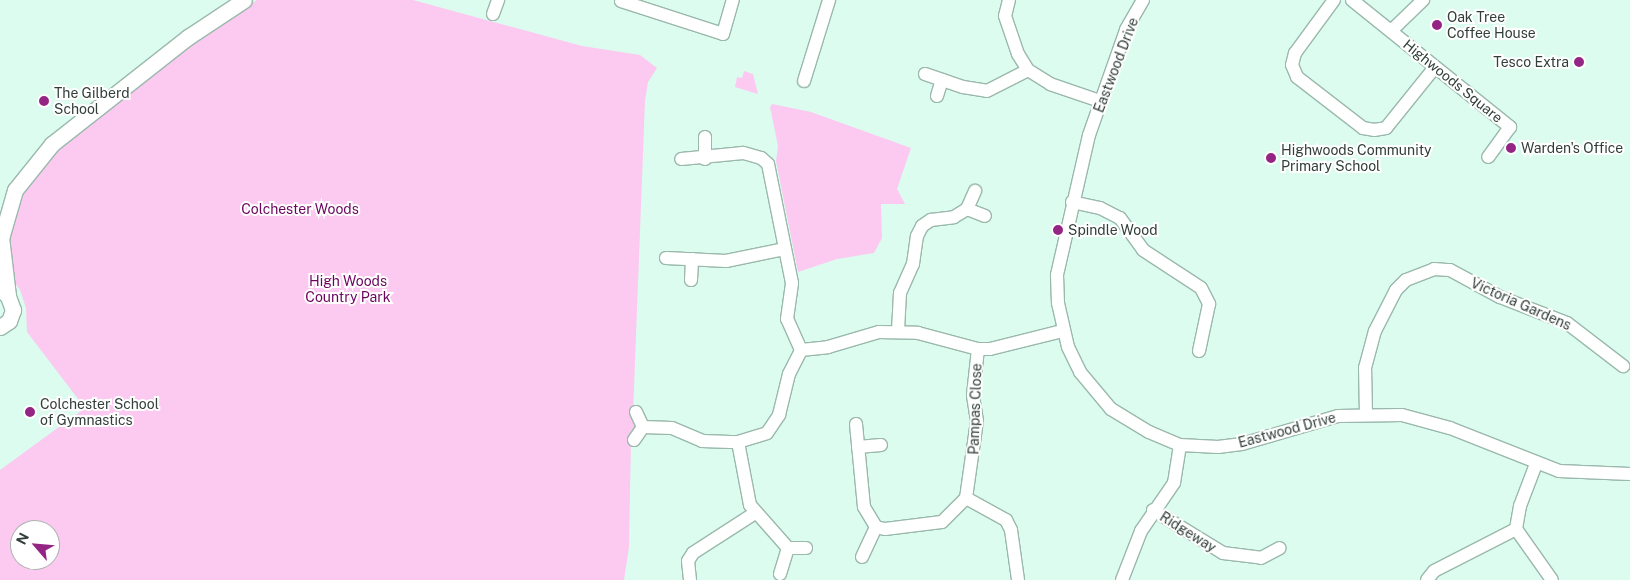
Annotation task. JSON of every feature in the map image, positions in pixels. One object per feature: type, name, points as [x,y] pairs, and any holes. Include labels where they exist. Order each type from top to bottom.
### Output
[{"type":"street","points":[[0,328],[12,314],[4,293],[1,240],[15,190],[52,144],[188,37],[244,0]]},
{"type":"street","points":[[493,14],[498,0]]},
{"type":"street","points":[[621,1],[723,34],[733,0]]},
{"type":"street","points":[[804,81],[829,0]]},
{"type":"street","name":"Eastwood Drive","points":[[1143,0],[1126,30],[1100,101],[1072,202],[1057,275],[1062,332],[1080,372],[1111,408],[1150,432],[1180,445],[1218,447],[1242,444],[1318,420],[1366,414],[1402,415],[1427,421],[1536,464],[1584,474],[1630,474]]},
{"type":"street","points":[[1334,0],[1295,53],[1292,65],[1297,77],[1363,128],[1374,130],[1386,128],[1435,67]]},
{"type":"street","name":"Highwoods Square","points":[[1352,0],[1510,127],[1488,157]]},
{"type":"street","name":"Highwoods Square","points":[[1391,31],[1424,0]]},
{"type":"street","points":[[1004,1],[1005,16],[1011,37],[1028,70],[1050,84],[1100,101]]},
{"type":"street","points":[[925,74],[987,91],[1028,70]]},
{"type":"street","points":[[937,96],[942,80]]},
{"type":"street","points":[[705,137],[705,159]]},
{"type":"street","points":[[681,159],[705,159],[751,154],[768,164],[792,283],[786,319],[801,350]]},
{"type":"street","points":[[898,331],[900,293],[913,264],[920,231],[932,220],[954,217],[967,209],[975,190]]},
{"type":"street","points":[[1072,202],[1100,208],[1120,218],[1143,250],[1201,288],[1208,304],[1199,351]]},
{"type":"street","points":[[967,209],[985,216]]},
{"type":"street","points":[[666,258],[726,261],[784,249]]},
{"type":"street","points":[[691,280],[692,259]]},
{"type":"street","name":"Victoria Gardens","points":[[1366,414],[1365,368],[1375,331],[1396,290],[1406,280],[1434,269],[1450,270],[1500,297],[1567,322],[1623,366]]},
{"type":"street","points":[[801,350],[828,347],[865,334],[898,331],[918,333],[978,349],[1021,344],[1062,332]]},
{"type":"street","name":"Pampas Close","points":[[966,498],[977,421],[973,395],[978,349]]},
{"type":"street","points":[[643,426],[672,428],[702,441],[738,442],[767,433],[774,424],[789,374],[801,350]]},
{"type":"street","points":[[636,412],[643,426]]},
{"type":"street","points":[[856,424],[864,507],[876,527],[885,529],[942,522],[966,498],[1006,520],[1011,530],[1018,580]]},
{"type":"street","points":[[634,440],[643,426]]},
{"type":"street","points":[[738,442],[750,505],[755,513],[788,548],[806,548]]},
{"type":"street","points":[[858,447],[881,445]]},
{"type":"street","points":[[1122,580],[1129,555],[1153,510],[1174,483],[1180,445]]},
{"type":"street","points":[[1536,464],[1520,506],[1516,529],[1556,579]]},
{"type":"street","name":"Ridgeway","points":[[1153,510],[1223,553],[1261,558],[1280,548]]},
{"type":"street","points":[[690,580],[688,561],[693,553],[755,513]]},
{"type":"street","points":[[862,557],[876,527]]},
{"type":"street","points":[[1427,580],[1434,571],[1516,529]]},
{"type":"street","points":[[780,574],[788,548]]},
{"type":"green space","name":"High Woods Country Park","points":[[257,0],[413,0],[582,46],[640,55],[657,68],[648,82],[645,101],[633,414],[636,427],[631,439],[629,547],[624,580],[0,580],[0,470],[85,408],[27,332],[26,308],[20,290],[12,279],[6,243],[22,189],[32,172],[192,42]]},
{"type":"green space","points":[[744,71],[753,74],[758,94],[735,87],[737,77],[742,78]]},
{"type":"green space","points":[[772,104],[811,112],[911,148],[897,189],[905,204],[881,204],[882,238],[874,253],[837,259],[798,272],[776,161],[778,146],[770,107]]},
{"type":"place","name":"Oak Tree Coffee House","points":[[1437,25]]},
{"type":"place","name":"Tesco Extra","points":[[1579,62]]},
{"type":"place","name":"The Gilberd School","points":[[44,101]]},
{"type":"place","name":"Warden's Office","points":[[1511,148]]},
{"type":"place","name":"Highwoods Community Primary School","points":[[1271,158]]},
{"type":"place","name":"Spindle Wood","points":[[1058,230]]},
{"type":"place","name":"Colchester School of Gymnastics","points":[[30,412]]},
{"type":"park label","name":"Colchester Woods","points":[[300,209]]}]
